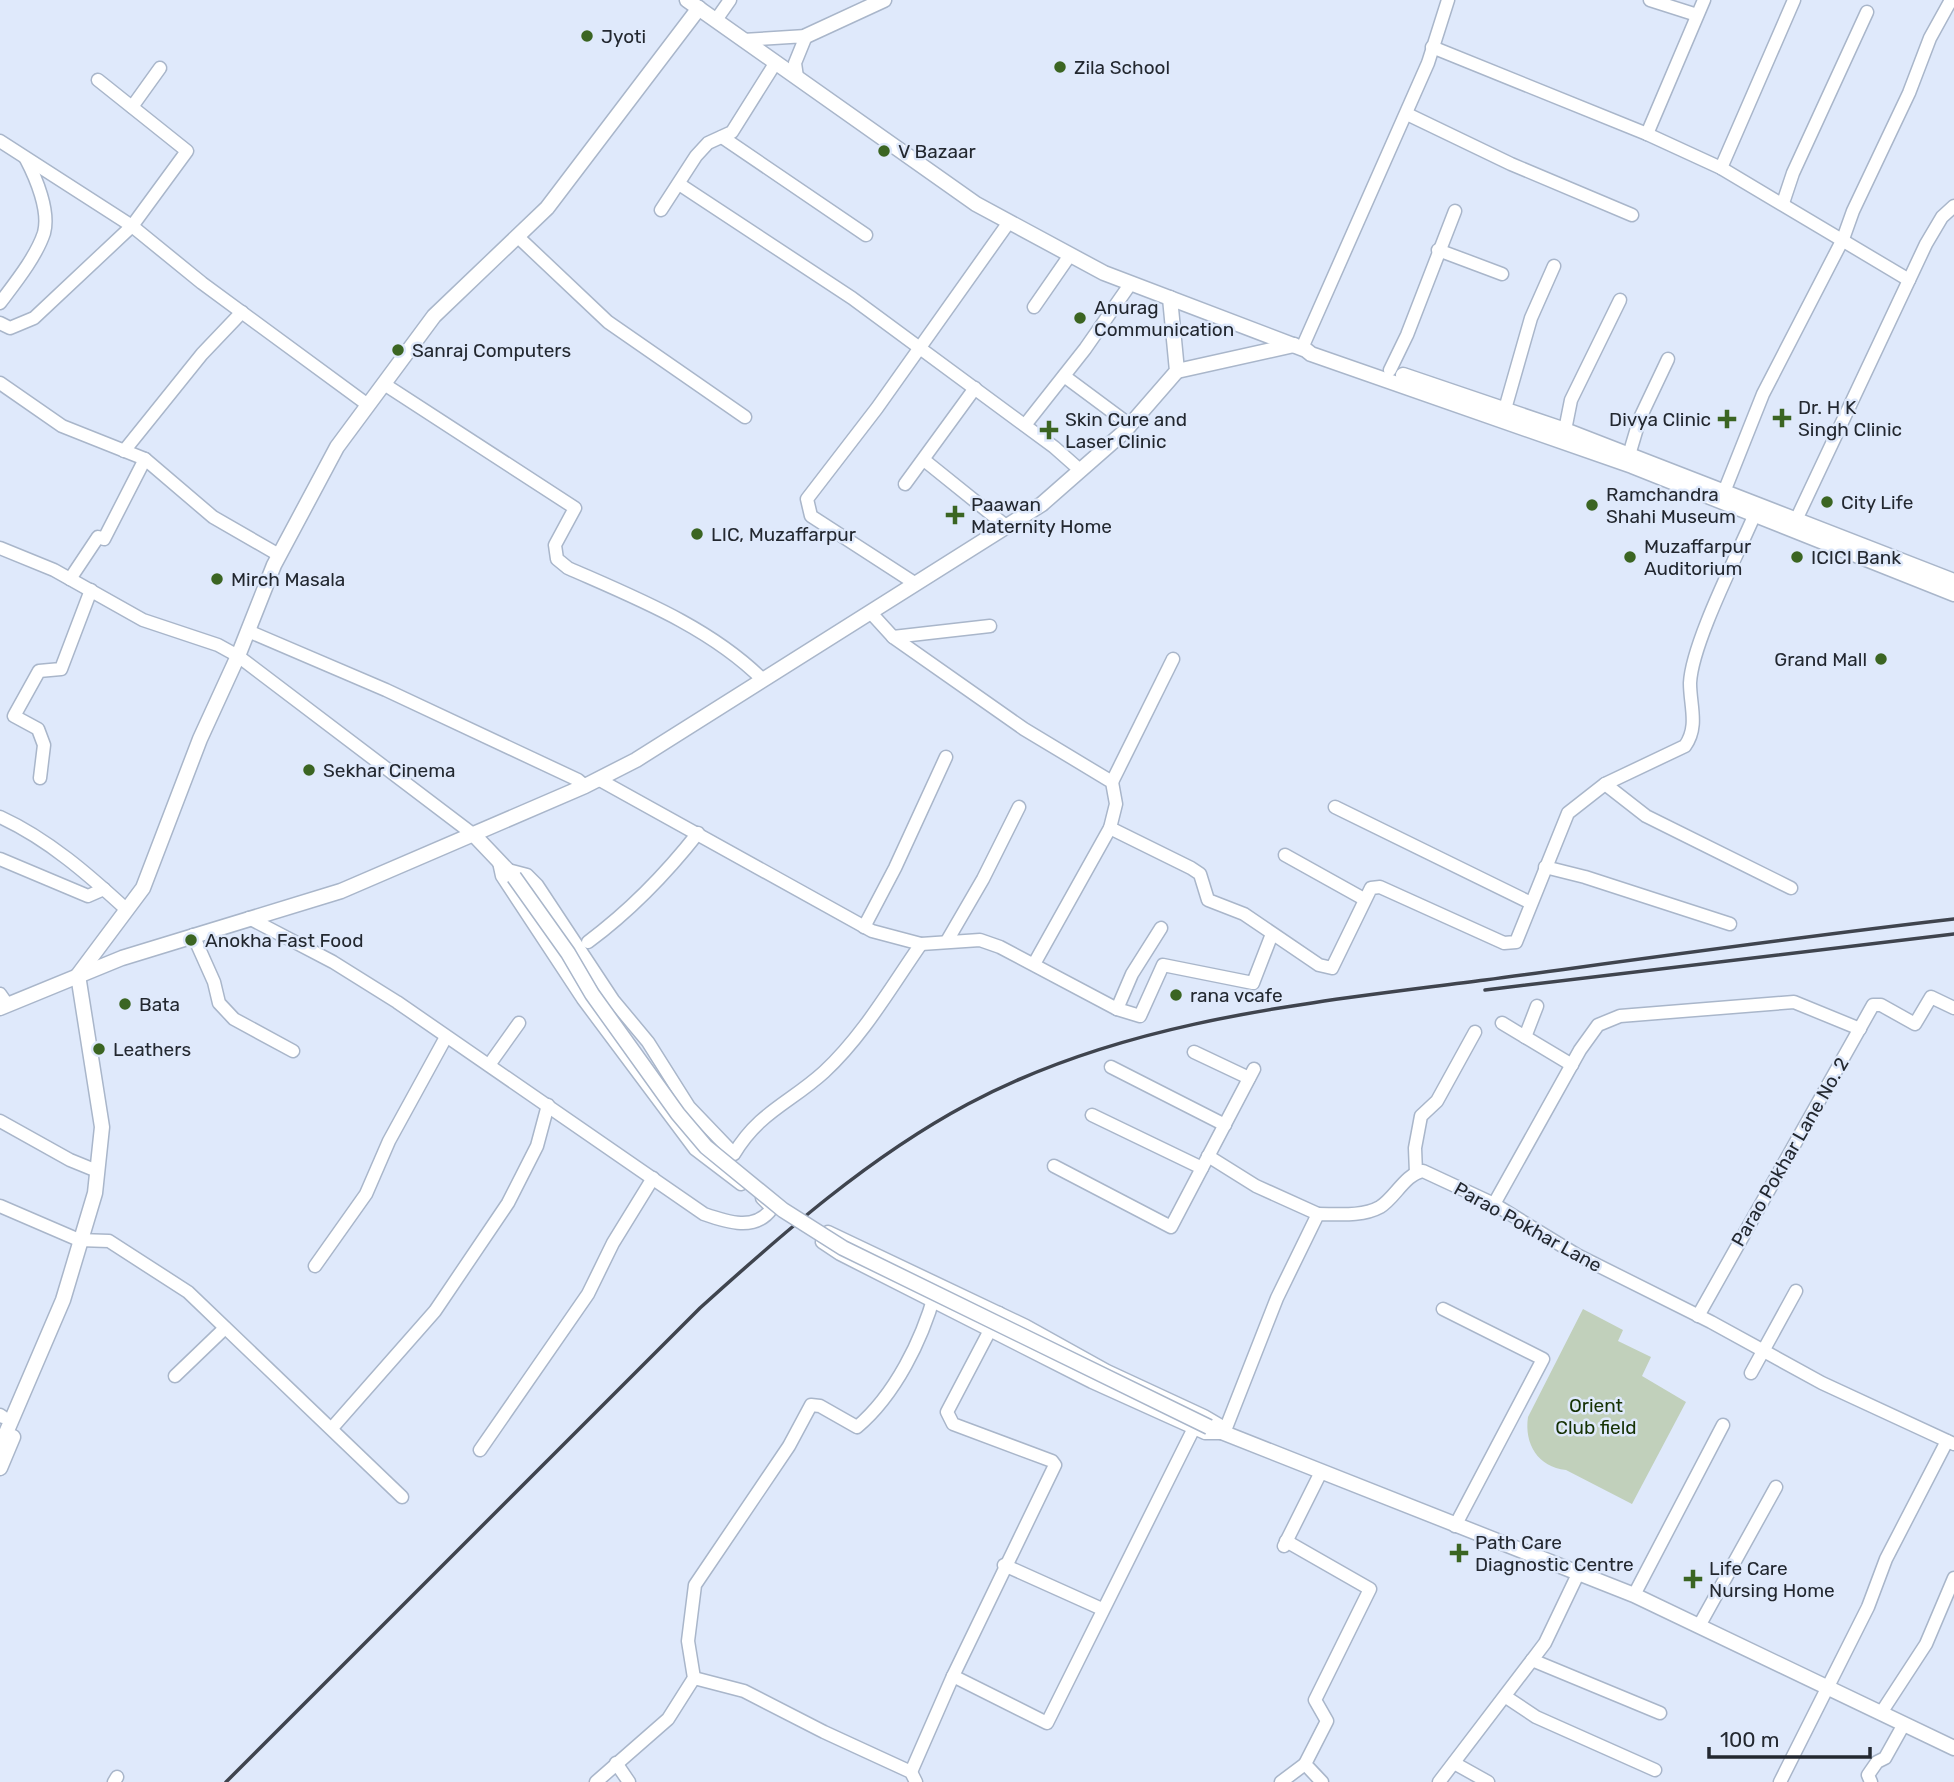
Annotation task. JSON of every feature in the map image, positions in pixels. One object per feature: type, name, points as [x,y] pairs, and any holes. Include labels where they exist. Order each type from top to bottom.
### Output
[{"type":"main road","points":[[806,36],[884,0]]},
{"type":"main road","points":[[0,1447],[63,1300],[94,1193],[102,1127],[78,975],[143,888],[200,739],[238,656],[279,555],[337,447],[434,316],[547,208],[693,4],[976,204],[1070,255],[1130,283],[1311,354],[1632,466],[1954,594]]},
{"type":"main road","points":[[1170,298],[1177,370]]},
{"type":"main road","points":[[2,1002],[193,935],[341,891],[474,835],[636,760],[872,614],[1042,504],[1130,425],[1177,370],[1312,346],[1565,430],[1954,581]]},
{"type":"main road","points":[[474,835],[507,870],[562,943],[592,994],[678,1114],[706,1147],[783,1210],[843,1248],[1201,1428],[1224,1433],[1455,1527],[1634,1595],[1954,1748]]},
{"type":"main road","points":[[1,1419],[31,1358],[42,1352]]},
{"type":"main road","points":[[0,1468],[44,1365],[42,1352]]},
{"type":"street","points":[[716,20],[730,0]]},
{"type":"street","points":[[1301,348],[1407,114],[1448,0]]},
{"type":"street","points":[[1650,0],[1697,15]]},
{"type":"street","points":[[1647,134],[1704,0]]},
{"type":"street","points":[[1721,168],[1794,0]]},
{"type":"street","points":[[1724,492],[1763,394],[1843,239],[1853,211],[1909,93],[1930,38],[1951,0]]},
{"type":"street","points":[[1783,203],[1793,173],[1867,12]]},
{"type":"street","points":[[743,40],[806,36],[795,62],[797,77]]},
{"type":"street","points":[[1432,47],[1647,134],[1721,168],[1909,280]]},
{"type":"street","points":[[661,210],[695,156],[708,143],[732,132],[776,62]]},
{"type":"street","points":[[132,107],[160,68]]},
{"type":"street","points":[[0,323],[9,328],[34,318],[132,226],[187,151],[98,80]]},
{"type":"street","points":[[1407,114],[1511,164],[1632,215]]},
{"type":"street","points":[[722,136],[866,235]]},
{"type":"street","points":[[0,141],[132,226],[368,405]]},
{"type":"street","points":[[0,303],[16,283],[44,231],[40,186],[25,157]]},
{"type":"street","points":[[679,184],[831,283],[1025,425],[1080,470]]},
{"type":"street","points":[[1796,520],[1909,280],[1942,217],[1954,206]]},
{"type":"street","points":[[1390,370],[1408,335],[1455,211]]},
{"type":"street","points":[[916,584],[811,516],[807,499],[920,350],[1009,222]]},
{"type":"street","points":[[517,236],[608,322],[746,417]]},
{"type":"street","points":[[1438,250],[1502,274]]},
{"type":"street","points":[[1034,307],[1070,255]]},
{"type":"street","points":[[1505,409],[1531,318],[1554,265]]},
{"type":"street","points":[[1025,425],[1065,376],[1130,283]]},
{"type":"street","points":[[1565,430],[1572,400],[1620,300]]},
{"type":"street","points":[[124,451],[202,354],[242,312]]},
{"type":"street","points":[[1629,454],[1640,418],[1668,359]]},
{"type":"street","points":[[1065,376],[1130,425]]},
{"type":"street","points":[[0,383],[62,426],[145,459],[212,517],[279,555]]},
{"type":"street","points":[[384,384],[575,508],[555,545],[557,559],[568,568],[648,603],[726,648],[763,680]]},
{"type":"street","points":[[905,484],[975,388]]},
{"type":"street","points":[[70,579],[98,537],[104,539],[145,459]]},
{"type":"street","points":[[924,460],[1006,526]]},
{"type":"street","points":[[1110,828],[1191,868],[1200,874],[1208,900],[1244,914],[1319,965],[1332,968],[1371,888],[1380,887],[1504,943],[1516,942],[1568,813],[1605,784],[1685,746],[1693,735],[1690,682],[1696,657],[1754,516]]},
{"type":"street","points":[[0,548],[70,579],[143,620],[218,645],[238,656],[474,835]]},
{"type":"street","points":[[40,778],[44,745],[38,729],[14,716],[39,671],[61,669],[91,590]]},
{"type":"street","points":[[872,614],[893,637],[1024,729],[1112,782]]},
{"type":"street","points":[[893,637],[990,626]]},
{"type":"street","points":[[248,631],[386,690],[698,833],[811,900],[864,927],[921,944],[980,940],[1034,964],[1117,1009],[1140,1016],[1163,965],[1252,983],[1272,934]]},
{"type":"street","points":[[1034,964],[1110,828],[1116,804],[1112,782],[1173,659]]},
{"type":"street","points":[[864,927],[946,757]]},
{"type":"street","points":[[1605,784],[1646,816],[1791,888]]},
{"type":"street","points":[[947,941],[983,879],[1019,807]]},
{"type":"street","points":[[1335,807],[1531,904]]},
{"type":"street","points":[[0,817],[18,825],[104,889],[127,910]]},
{"type":"street","points":[[588,942],[622,917],[661,879],[698,833]]},
{"type":"street","points":[[1284,855],[1364,899]]},
{"type":"street","points":[[0,859],[88,896],[104,889]]},
{"type":"street","points":[[1545,867],[1585,877],[1730,924]]},
{"type":"street","points":[[249,918],[334,961],[704,1214],[732,1223],[756,1222],[772,1208],[695,1149],[583,999],[502,876],[507,870],[527,875],[537,885],[613,1000],[648,1042],[689,1107],[734,1154],[747,1132],[824,1072],[870,1018],[921,944]]},
{"type":"street","points":[[1117,1009],[1132,974],[1161,928]]},
{"type":"street","points":[[193,935],[214,982],[219,1003],[234,1019],[293,1051]]},
{"type":"street","name":"Parao Pokhar Lane No. 2","points":[[1698,1316],[1874,1005],[1892,1011],[1915,1024],[1931,997],[1954,1008]]},
{"type":"street","points":[[1494,1205],[1572,1065],[1598,1025],[1620,1016],[1794,1002],[1860,1029]]},
{"type":"street","points":[[1525,1037],[1537,1006]]},
{"type":"street","points":[[489,1065],[519,1023]]},
{"type":"street","points":[[1502,1023],[1572,1065]]},
{"type":"street","points":[[1208,1156],[1256,1186],[1318,1214],[1372,1210],[1399,1191],[1416,1173],[1415,1148],[1421,1115],[1437,1101],[1475,1032]]},
{"type":"street","points":[[315,1266],[366,1194],[389,1141],[446,1037]]},
{"type":"street","points":[[1054,1166],[1171,1227],[1251,1073],[1194,1052]]},
{"type":"street","points":[[1111,1067],[1224,1125]]},
{"type":"street","points":[[332,1429],[435,1311],[508,1203],[537,1146],[548,1105]]},
{"type":"street","points":[[1092,1115],[1202,1168]]},
{"type":"street","points":[[0,1121],[70,1160],[97,1171]]},
{"type":"street","name":"Parao Pokhar Lane","points":[[1416,1173],[1423,1171],[1494,1205],[1589,1261],[1822,1383],[1951,1443]]},
{"type":"street","points":[[480,1450],[588,1294],[613,1244],[653,1178]]},
{"type":"street","points":[[0,1206],[79,1240],[109,1241],[188,1292],[402,1497]]},
{"type":"street","points":[[1224,1433],[1283,1286],[1318,1214]]},
{"type":"street","points":[[953,1676],[1047,1723],[1102,1608],[1201,1428],[1093,1381],[822,1242],[828,1231],[999,1313],[1107,1371],[1204,1416],[1221,1426],[1224,1433]]},
{"type":"street","points":[[596,1782],[668,1719],[694,1678],[688,1642],[695,1585],[789,1446],[811,1405],[820,1406],[857,1427],[878,1409],[928,1324],[938,1283]]},
{"type":"street","points":[[1751,1373],[1796,1291]]},
{"type":"street","points":[[1443,1309],[1543,1359],[1455,1527]]},
{"type":"street","points":[[694,1678],[744,1691],[913,1777],[953,1676],[1004,1565],[1055,1465],[1052,1461],[953,1424],[948,1418],[947,1412],[999,1313]]},
{"type":"street","points":[[175,1376],[225,1328]]},
{"type":"street","points":[[1634,1595],[1723,1425]]},
{"type":"street","points":[[1780,1782],[1868,1607],[1886,1559],[1951,1443]]},
{"type":"street","points":[[1281,1782],[1305,1764],[1327,1721],[1315,1700],[1370,1589],[1285,1544],[1321,1472]]},
{"type":"street","points":[[1699,1626],[1776,1487]]},
{"type":"street","points":[[1004,1565],[1102,1608]]},
{"type":"street","points":[[1439,1782],[1545,1643],[1578,1574]]},
{"type":"street","points":[[1881,1713],[1926,1644],[1954,1578]]},
{"type":"street","points":[[1532,1660],[1660,1713]]},
{"type":"street","points":[[1506,1697],[1536,1717],[1655,1770]]},
{"type":"street","points":[[1871,1782],[1868,1775],[1877,1762],[1885,1758],[1905,1724]]},
{"type":"street","points":[[616,1763],[629,1782]]},
{"type":"street","points":[[1454,1763],[1488,1782]]},
{"type":"street","points":[[1305,1764],[1322,1782]]},
{"type":"green space","name":"Orient Club field","points":[[1583,1309],[1623,1330],[1618,1341],[1651,1357],[1642,1376],[1686,1402],[1632,1504],[1566,1470],[1548,1464],[1535,1452],[1528,1436],[1528,1417]]},
{"type":"railway","points":[[226,1782],[700,1308],[795,1224],[862,1172],[931,1125],[968,1104],[1029,1075],[1091,1052],[1155,1033],[1220,1019],[1352,997],[1954,919]]},
{"type":"railway","points":[[1485,990],[1954,934]]},
{"type":"place","name":"Jyoti","points":[[587,36]]},
{"type":"place","name":"Zila School","points":[[1060,67]]},
{"type":"place","name":"V Bazaar","points":[[884,151]]},
{"type":"place","name":"Anurag Communication","points":[[1080,318]]},
{"type":"place","name":"Sanraj Computers","points":[[398,350]]},
{"type":"place","name":"Dr. H K Singh Clinic","points":[[1782,418]]},
{"type":"place","name":"Divya Clinic","points":[[1727,419]]},
{"type":"place","name":"Skin Cure and Laser Clinic","points":[[1049,430]]},
{"type":"place","name":"City Life","points":[[1827,502]]},
{"type":"place","name":"Ramchandra Shahi Museum","points":[[1592,505]]},
{"type":"place","name":"Paawan Maternity Home","points":[[955,515]]},
{"type":"place","name":"LIC, Muzaffarpur","points":[[697,534]]},
{"type":"place","name":"Muzaffarpur Auditorium","points":[[1630,557]]},
{"type":"place","name":"ICICI Bank","points":[[1797,557]]},
{"type":"place","name":"Mirch Masala","points":[[217,579]]},
{"type":"place","name":"Grand Mall","points":[[1881,659]]},
{"type":"place","name":"Sekhar Cinema","points":[[309,770]]},
{"type":"place","name":"Anokha Fast Food","points":[[191,940]]},
{"type":"place","name":"rana vcafe","points":[[1176,995]]},
{"type":"place","name":"Bata","points":[[125,1004]]},
{"type":"place","name":"Leathers","points":[[99,1049]]},
{"type":"place","name":"Path Care Diagnostic Centre","points":[[1459,1553]]},
{"type":"place","name":"Life Care Nursing Home","points":[[1693,1579]]}]
